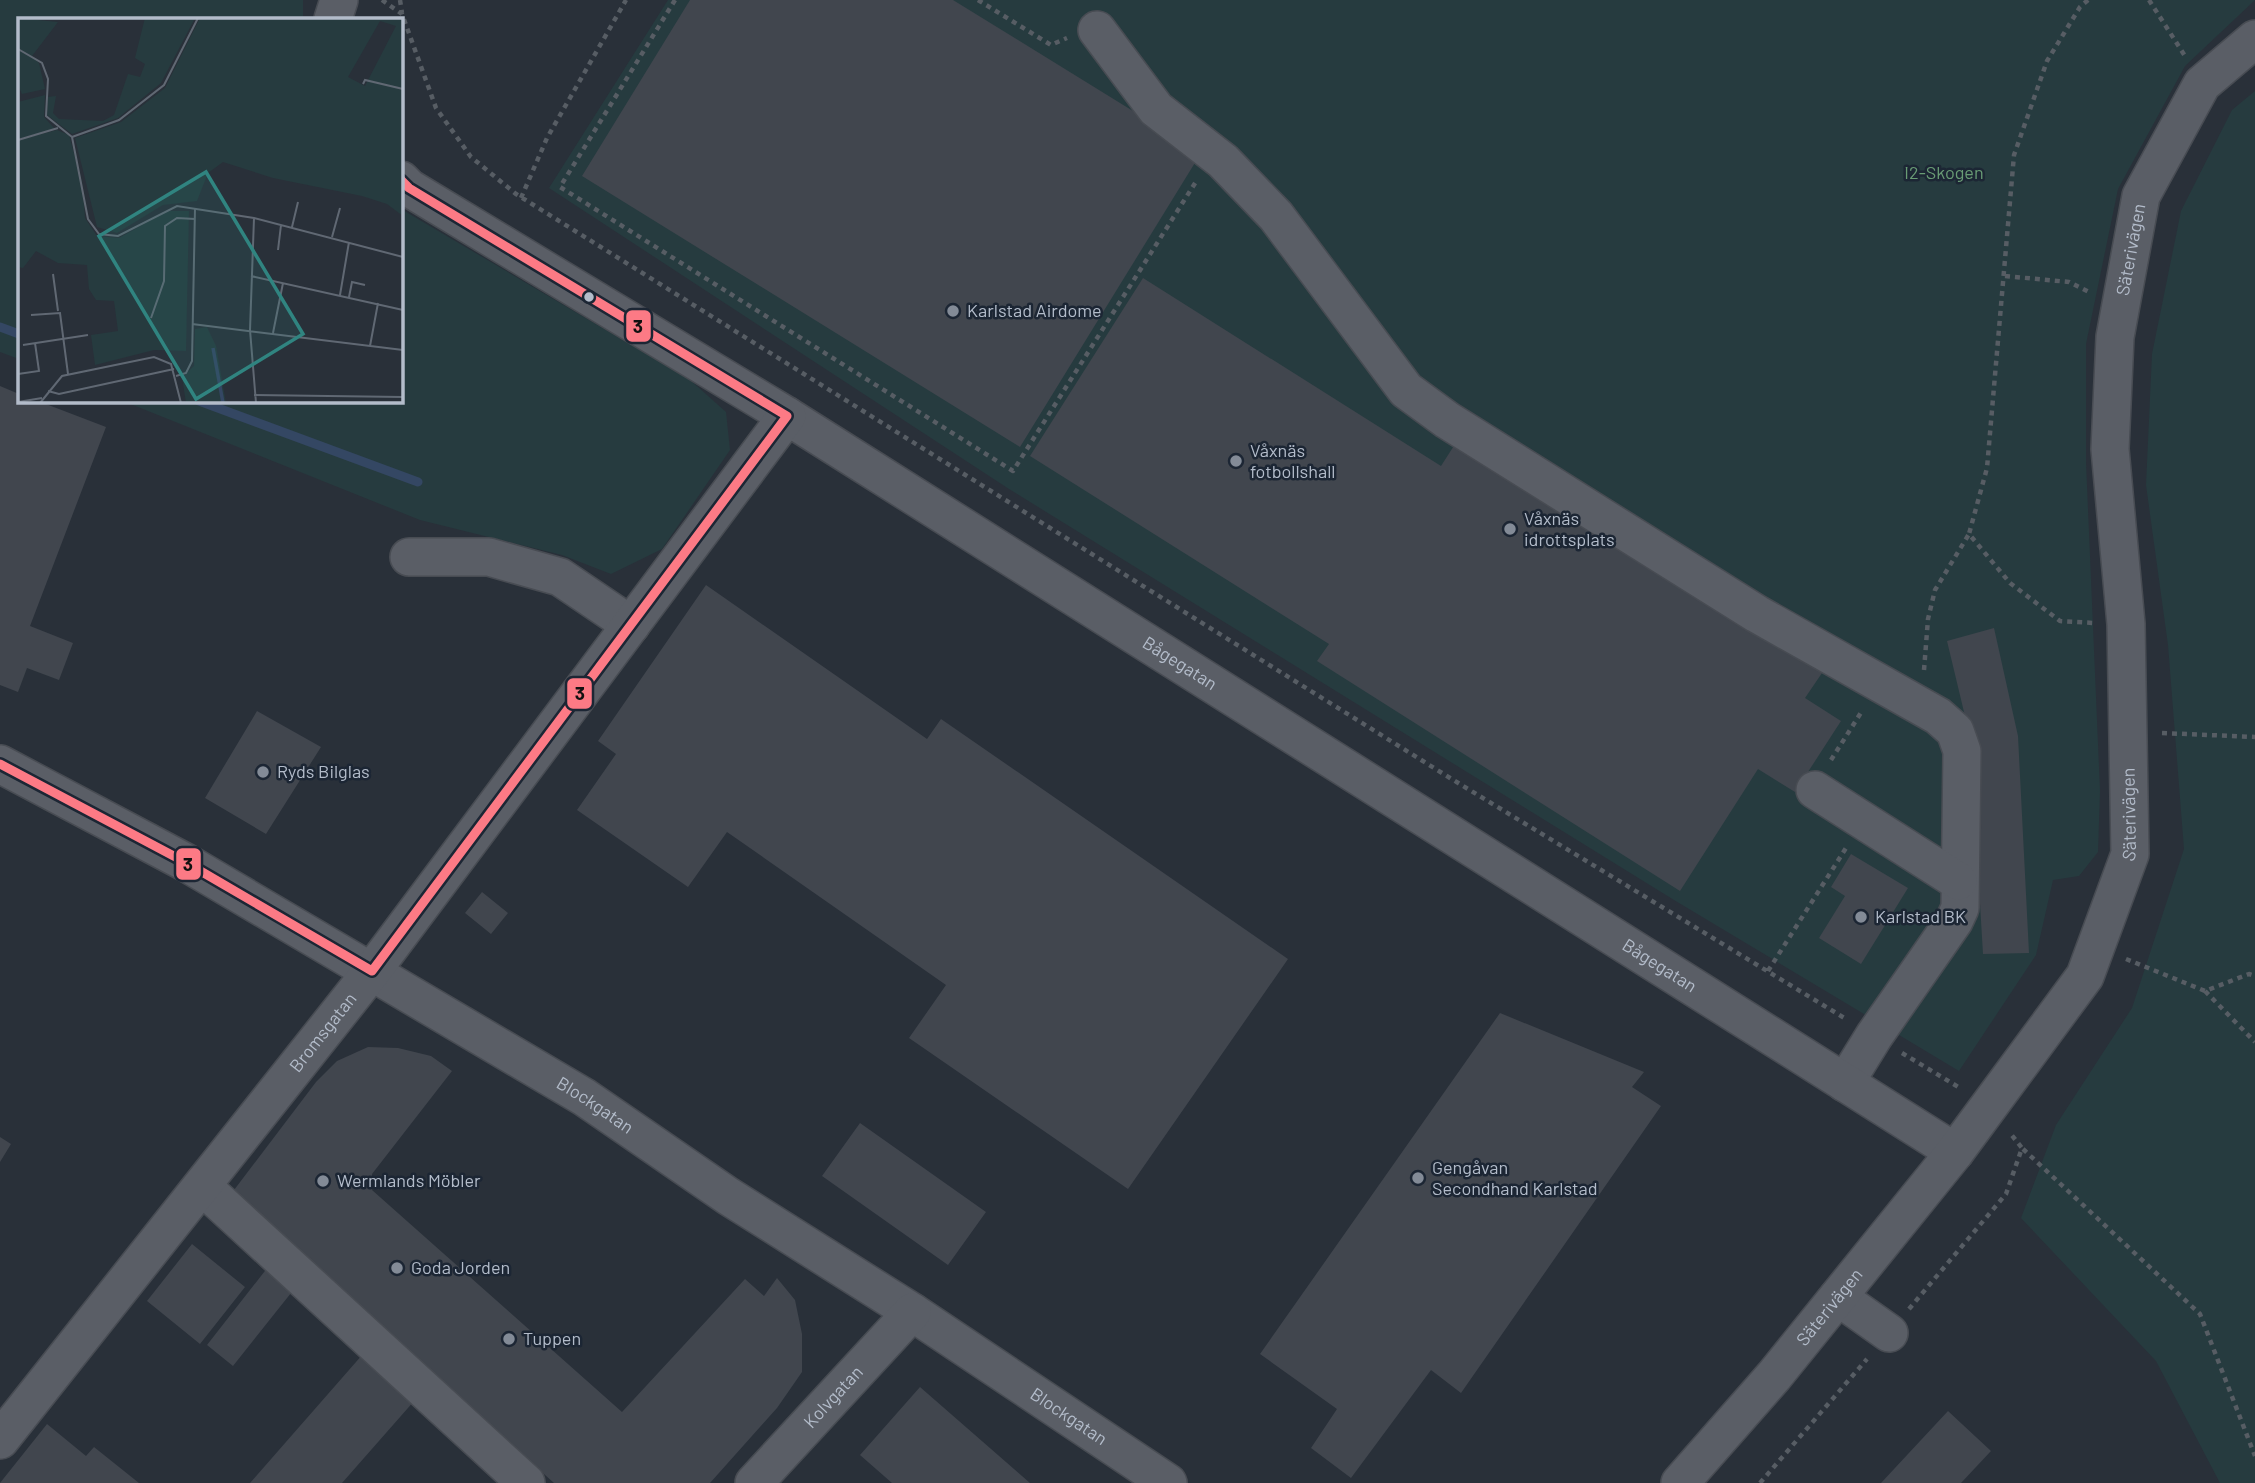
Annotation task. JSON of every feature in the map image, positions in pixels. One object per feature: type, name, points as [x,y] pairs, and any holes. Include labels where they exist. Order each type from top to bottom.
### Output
[{"type":"street","points":[[333,18],[339,0]]},
{"type":"street","points":[[1097,30],[1156,109],[1213,153],[1276,216],[1406,390],[1447,421],[1745,607],[1920,706],[1955,731],[1962,751],[1958,881],[1960,908],[1954,921],[1874,1036],[1845,1083]]},
{"type":"street","name":"Säterivägen","points":[[1680,1483],[1838,1297],[1991,1107],[2085,976],[2130,854],[2126,624],[2110,449],[2115,337],[2120,307],[2141,196],[2202,84],[2255,38]]},
{"type":"street","name":"Bågegatan","points":[[402,181],[409,188],[787,416],[1955,1152]]},
{"type":"street","name":"Bromsgatan","points":[[0,1440],[372,971],[787,416]]},
{"type":"street","points":[[409,557],[489,557],[560,577],[631,625]]},
{"type":"street","name":"Blockgatan","points":[[0,764],[185,862],[584,1097],[728,1196],[912,1312],[1168,1483]]},
{"type":"street","points":[[1815,790],[1958,881]]},
{"type":"street","points":[[202,1187],[526,1483]]},
{"type":"street","points":[[1838,1297],[1889,1333]]},
{"type":"street","name":"Kolvgatan","points":[[754,1483],[912,1312]]},
{"type":"path","points":[[382,0],[402,14]]},
{"type":"path","points":[[400,0],[402,14],[436,108],[471,157],[521,198],[1450,778],[1991,1107],[2022,1148],[2200,1314],[2255,1456]]},
{"type":"path","points":[[521,198],[547,138],[625,0]]},
{"type":"path","points":[[675,0],[561,187],[1013,471],[1213,153]]},
{"type":"path","points":[[978,0],[1051,44],[1085,30],[1097,30]]},
{"type":"path","points":[[1920,706],[1928,619],[1935,590],[1969,534],[1987,468],[2014,155],[2047,61],[2080,8],[2088,0]]},
{"type":"path","points":[[2149,0],[2202,84]]},
{"type":"path","points":[[2005,276],[2069,282],[2120,307]]},
{"type":"path","points":[[1969,534],[2010,583],[2060,621],[2126,624]]},
{"type":"path","points":[[1815,790],[1879,684]]},
{"type":"path","points":[[2128,735],[2188,732],[2255,737]]},
{"type":"path","points":[[1768,971],[1863,821]]},
{"type":"path","points":[[2096,947],[2205,991],[2255,1042]]},
{"type":"path","points":[[2205,991],[2249,974],[2255,976]]},
{"type":"path","points":[[1760,1483],[2006,1194],[2022,1148]]},
{"type":"green space","points":[[0,0],[303,0],[303,18],[18,18],[18,359],[0,352]]},
{"type":"green space","name":"Våxnäs idrottsplats","points":[[668,0],[2255,0],[2185,66],[2118,189],[2086,344],[2086,462],[2100,791],[2098,852],[2079,876],[2053,880],[2036,955],[1959,1071],[1674,900],[1009,489],[549,188]]},
{"type":"green space","points":[[2255,91],[2255,1483],[2220,1483],[2156,1361],[2021,1218],[2056,1125],[2132,1008],[2184,849],[2168,645],[2146,485],[2152,354],[2181,211],[2232,110]]},
{"type":"green space","points":[[402,210],[689,379],[726,412],[730,450],[662,549],[611,574],[562,555],[420,520],[125,402],[402,402]]},
{"type":"building","name":"Karlstad Airdome","points":[[690,0],[953,0],[1201,153],[1020,447],[582,176]]},
{"type":"building","points":[[1143,278],[1441,466],[1457,441],[1822,673],[1805,698],[1841,721],[1795,792],[1758,769],[1680,891],[1317,661],[1329,644],[1030,456]]},
{"type":"building","points":[[0,386],[18,394],[18,402],[41,402],[106,427],[30,626],[73,643],[59,680],[27,668],[18,692],[0,685]]},
{"type":"building","points":[[706,585],[927,739],[941,719],[1288,959],[1128,1189],[909,1038],[946,985],[727,832],[688,887],[577,810],[616,754],[598,741]]},
{"type":"building","points":[[1994,628],[2018,736],[2029,953],[1983,954],[1970,737],[1947,641]]},
{"type":"building","name":"Ryds Bilglas","points":[[257,711],[321,747],[266,834],[205,798]]},
{"type":"building","name":"Karlstad BK","points":[[1851,854],[1908,888],[1861,964],[1819,938],[1845,896],[1831,887]]},
{"type":"building","points":[[482,892],[508,913],[491,934],[465,913]]},
{"type":"building","points":[[1500,1013],[1644,1072],[1632,1087],[1661,1106],[1461,1393],[1431,1370],[1351,1478],[1311,1448],[1337,1409],[1260,1354]]},
{"type":"building","points":[[368,1047],[398,1048],[431,1056],[452,1071],[372,1174],[372,1190],[622,1412],[745,1279],[764,1296],[777,1278],[795,1300],[802,1334],[802,1372],[777,1408],[710,1483],[554,1483],[231,1194],[316,1082],[337,1061]]},
{"type":"building","points":[[860,1123],[986,1212],[948,1265],[822,1176]]},
{"type":"building","points":[[0,1137],[11,1144],[0,1162]]},
{"type":"building","points":[[192,1244],[245,1287],[200,1344],[147,1301]]},
{"type":"building","points":[[268,1267],[295,1288],[233,1366],[207,1345]]},
{"type":"building","points":[[363,1354],[415,1400],[342,1483],[250,1483]]},
{"type":"building","points":[[920,1387],[1030,1483],[892,1483],[860,1455]]},
{"type":"building","points":[[1948,1411],[1991,1451],[1961,1483],[1881,1483]]},
{"type":"building","points":[[47,1424],[86,1456],[94,1447],[139,1483],[0,1483]]},
{"type":"waterway","points":[[0,327],[18,334]]},
{"type":"waterway","points":[[202,402],[418,482]]},
{"type":"transit line","name":"3","points":[[402,181],[409,188],[787,416]]},
{"type":"transit line","name":"3","points":[[372,971],[787,416]]},
{"type":"transit line","name":"3","points":[[0,764],[185,862],[372,971]]},
{"type":"place","name":"Karlstad Airdome","points":[[953,311]]},
{"type":"place","name":"Våxnäs fotbollshall","points":[[1236,461]]},
{"type":"place","name":"Våxnäs idrottsplats","points":[[1510,529]]},
{"type":"place","name":"Ryds Bilglas","points":[[263,772]]},
{"type":"place","name":"Karlstad BK","points":[[1861,917]]},
{"type":"place","name":"Gengåvan Secondhand Karlstad","points":[[1418,1178]]},
{"type":"place","name":"Wermlands Möbler","points":[[323,1181]]},
{"type":"place","name":"Goda Jorden","points":[[397,1268]]},
{"type":"place","name":"Tuppen","points":[[509,1339]]},
{"type":"park label","name":"I2-Skogen","points":[[1944,173]]}]
